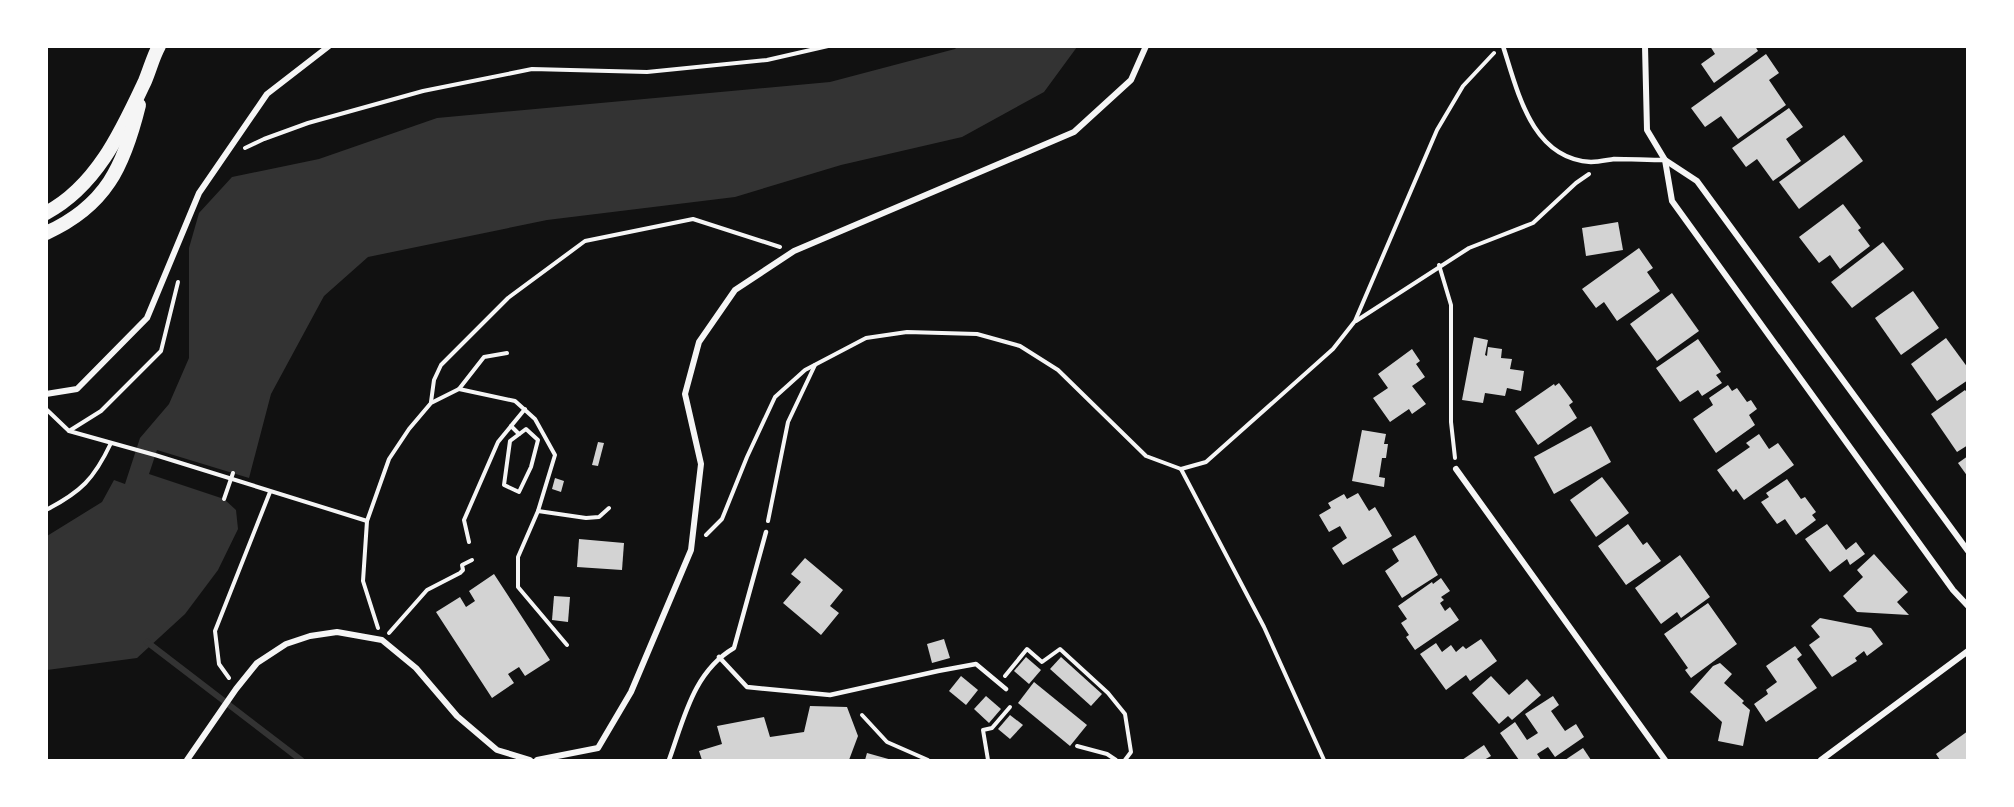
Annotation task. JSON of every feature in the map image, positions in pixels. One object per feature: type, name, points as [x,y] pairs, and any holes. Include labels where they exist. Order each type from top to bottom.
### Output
[{"type":"main road","points":[[46,213],[74,193],[93,174],[113,142],[145,80],[159,46]]},
{"type":"main road","points":[[46,233],[64,225],[84,210],[102,193],[114,176],[125,155],[145,80]]},
{"type":"street","points":[[46,394],[77,389],[147,318],[199,193],[267,94],[329,46]]},
{"type":"street","points":[[537,760],[598,748],[631,692],[691,550],[701,464],[685,394],[699,342],[735,290],[794,251],[1074,132],[1131,80],[1146,46]]},
{"type":"street","points":[[1645,46],[1647,130],[1665,160],[1672,201],[1968,606]]},
{"type":"street","points":[[1665,160],[1697,181],[1968,550]]},
{"type":"street","points":[[1456,469],[1665,760]]},
{"type":"street","points":[[187,760],[236,689],[257,663],[286,644],[310,636],[337,632],[382,640],[416,668],[457,716],[497,750],[530,760]]},
{"type":"street","points":[[1821,760],[1968,651]]},
{"type":"lane","points":[[1503,46],[1521,101],[1538,133],[1551,148],[1572,159],[1593,162],[1612,159],[1665,160]]},
{"type":"lane","points":[[669,760],[696,685],[719,657],[734,648],[766,531]]},
{"type":"lane","points":[[719,657],[747,687],[830,695],[938,670],[976,664],[1006,689]]},
{"type":"path","points":[[264,139],[308,123],[423,91],[532,69],[647,72],[767,60],[828,46]]},
{"type":"path","points":[[691,550],[723,519],[747,458],[775,397],[805,370],[866,338],[907,332],[977,334],[1020,346],[1058,370],[1146,456],[1181,469],[1206,462],[1333,348],[1355,321],[1437,130],[1463,86],[1495,52],[1495,46]]},
{"type":"path","points":[[1355,321],[1469,248],[1533,223],[1576,183],[1612,159]]},
{"type":"path","points":[[431,403],[434,380],[441,366],[508,298],[585,241],[693,219],[794,251]]},
{"type":"path","points":[[1439,266],[1451,305],[1451,422],[1456,469]]},
{"type":"path","points":[[382,640],[363,581],[367,521],[389,459],[409,429],[431,403],[459,389],[484,357],[507,353]]},
{"type":"path","points":[[766,531],[788,422],[816,364]]},
{"type":"path","points":[[459,389],[515,401],[535,418],[555,455],[538,511],[518,557],[518,587],[567,645]]},
{"type":"path","points":[[46,409],[69,431],[126,446],[367,521]]},
{"type":"path","points":[[469,542],[464,519],[498,442],[525,409]]},
{"type":"path","points":[[69,431],[101,411]]},
{"type":"path","points":[[511,426],[519,434]]},
{"type":"path","points":[[526,429],[538,440],[531,467],[519,492],[504,484],[510,441],[519,434],[526,429]]},
{"type":"path","points":[[46,510],[68,499],[86,484],[100,467],[111,443]]},
{"type":"path","points":[[1181,469],[1264,627],[1324,760]]},
{"type":"path","points":[[224,499],[233,473]]},
{"type":"path","points":[[236,689],[219,664],[215,631],[270,492]]},
{"type":"path","points":[[538,511],[586,518],[599,517],[609,508]]},
{"type":"path","points":[[391,631],[427,590],[460,573],[463,570],[462,565],[472,560]]},
{"type":"path","points":[[1008,673],[1027,649],[1042,662],[1060,649],[1108,693],[1125,714],[1131,752],[1125,760]]},
{"type":"path","points":[[988,760],[983,730],[992,728],[1010,707]]},
{"type":"path","points":[[862,715],[887,742],[928,760]]},
{"type":"path","points":[[1077,746],[1107,754],[1116,760]]},
{"type":"shaded area","points":[[957,47],[1077,47],[1044,92],[962,137],[841,165],[735,197],[547,220],[368,257],[324,296],[271,394],[249,478],[157,450],[149,474],[224,499],[236,510],[238,529],[218,570],[185,614],[137,658],[47,670],[47,536],[102,502],[114,480],[125,484],[140,438],[169,404],[189,358],[189,248],[199,213],[232,177],[319,159],[437,118],[830,82]]},
{"type":"building","points":[[1710,46],[1755,46],[1758,51],[1714,83],[1701,64],[1715,54]]},
{"type":"building","points":[[1766,54],[1779,73],[1769,80],[1786,105],[1738,139],[1721,116],[1705,127],[1691,108]]},
{"type":"building","points":[[1789,108],[1803,127],[1786,139],[1801,161],[1773,181],[1757,159],[1746,167],[1732,148]]},
{"type":"building","points":[[1844,135],[1863,161],[1799,209],[1779,182]]},
{"type":"building","points":[[1843,204],[1861,228],[1858,230],[1870,246],[1840,269],[1830,255],[1819,263],[1799,237]]},
{"type":"building","points":[[1618,222],[1623,250],[1586,256],[1582,228]]},
{"type":"building","points":[[1883,242],[1904,269],[1852,308],[1831,282]]},
{"type":"building","points":[[1639,248],[1653,268],[1647,272],[1660,291],[1617,321],[1604,302],[1596,308],[1582,289]]},
{"type":"building","points":[[1913,291],[1939,328],[1901,355],[1875,318]]},
{"type":"building","points":[[1672,293],[1699,331],[1657,361],[1630,324]]},
{"type":"building","points":[[1474,337],[1488,340],[1485,355],[1487,356],[1488,347],[1502,349],[1501,358],[1512,359],[1510,369],[1524,371],[1521,391],[1507,388],[1505,396],[1485,393],[1483,403],[1462,400]]},
{"type":"building","points":[[1946,338],[1968,368],[1968,380],[1937,401],[1911,364]]},
{"type":"building","points":[[1698,339],[1721,372],[1716,375],[1722,383],[1702,396],[1698,390],[1680,402],[1656,368]]},
{"type":"building","points":[[1412,349],[1420,361],[1416,364],[1425,377],[1412,386],[1426,404],[1412,414],[1409,409],[1390,422],[1373,398],[1388,388],[1378,374]]},
{"type":"building","points":[[1559,383],[1573,402],[1569,405],[1577,418],[1538,445],[1515,411],[1554,384],[1555,386]]},
{"type":"building","points":[[1728,385],[1732,391],[1737,388],[1747,402],[1751,400],[1757,409],[1749,415],[1755,425],[1716,453],[1693,419],[1713,405],[1709,398]]},
{"type":"building","points":[[1965,390],[1968,394],[1968,445],[1957,452],[1931,414]]},
{"type":"building","points":[[1591,426],[1611,462],[1554,494],[1534,457]]},
{"type":"building","points":[[1362,430],[1386,434],[1384,444],[1388,444],[1386,458],[1382,458],[1379,477],[1385,478],[1384,487],[1352,481]]},
{"type":"building","points":[[1759,434],[1769,449],[1778,443],[1794,465],[1744,500],[1736,489],[1733,492],[1717,470],[1750,447],[1746,443]]},
{"type":"building","points":[[598,442],[604,443],[598,466],[592,465]]},
{"type":"building","points":[[1968,456],[1968,477],[1958,463]]},
{"type":"building","points":[[1602,477],[1629,513],[1596,537],[1570,500]]},
{"type":"building","points":[[555,478],[564,481],[561,492],[552,489]]},
{"type":"building","points":[[1787,479],[1801,499],[1805,497],[1816,512],[1812,515],[1816,520],[1796,535],[1785,519],[1777,524],[1761,502],[1769,497],[1766,493]]},
{"type":"building","points":[[1358,493],[1369,511],[1375,507],[1392,536],[1343,565],[1332,548],[1347,538],[1340,526],[1329,532],[1319,515],[1331,508],[1328,503],[1344,494],[1347,499]]},
{"type":"building","points":[[1628,524],[1643,545],[1647,542],[1661,561],[1626,585],[1598,546]]},
{"type":"building","points":[[1827,524],[1846,550],[1856,542],[1865,554],[1850,565],[1847,559],[1830,572],[1805,539]]},
{"type":"building","points":[[1415,535],[1438,575],[1402,598],[1385,571],[1399,561],[1392,549]]},
{"type":"building","points":[[579,539],[624,543],[622,570],[577,567]]},
{"type":"building","points":[[1874,554],[1908,592],[1897,602],[1909,615],[1857,612],[1843,596],[1863,577],[1857,570]]},
{"type":"building","points":[[1680,555],[1710,597],[1681,618],[1677,612],[1661,624],[1635,588]]},
{"type":"building","points":[[805,558],[843,590],[830,606],[839,613],[821,635],[783,603],[801,582],[791,574]]},
{"type":"building","points":[[494,574],[550,660],[525,676],[519,667],[508,674],[514,683],[492,698],[436,612],[460,597],[466,607],[475,601],[469,591]]},
{"type":"building","points":[[1441,578],[1450,591],[1441,597],[1444,600],[1440,603],[1445,611],[1450,607],[1459,620],[1415,650],[1406,637],[1409,635],[1401,623],[1407,619],[1398,606]]},
{"type":"building","points":[[554,596],[570,597],[568,622],[552,620]]},
{"type":"building","points":[[1708,603],[1737,644],[1691,678],[1685,670],[1688,668],[1664,634]]},
{"type":"building","points":[[1820,618],[1871,628],[1883,644],[1867,656],[1864,651],[1855,658],[1857,661],[1832,677],[1809,645],[1820,637],[1811,626]]},
{"type":"building","points":[[944,639],[950,658],[932,663],[927,644]]},
{"type":"building","points":[[1481,639],[1497,661],[1470,681],[1466,675],[1446,690],[1420,654],[1436,643],[1442,652],[1451,645],[1456,652],[1463,646],[1466,649]]},
{"type":"building","points":[[1795,646],[1802,655],[1797,659],[1817,688],[1766,722],[1754,704],[1768,694],[1766,690],[1777,682],[1766,666]]},
{"type":"building","points":[[1026,657],[1041,670],[1029,684],[1014,671]]},
{"type":"building","points":[[1061,657],[1102,694],[1091,706],[1050,669]]},
{"type":"building","points":[[1720,663],[1732,674],[1724,683],[1744,701],[1742,703],[1750,710],[1743,746],[1718,741],[1722,722],[1690,692],[1713,666]]},
{"type":"building","points":[[961,676],[978,690],[966,705],[949,691]]},
{"type":"building","points":[[1491,676],[1509,695],[1527,679],[1541,695],[1512,720],[1508,716],[1499,724],[1472,693]]},
{"type":"building","points":[[1034,682],[1087,725],[1070,746],[1018,703]]},
{"type":"building","points":[[986,696],[1001,709],[989,723],[974,709]]},
{"type":"building","points":[[1553,696],[1559,705],[1551,711],[1565,731],[1576,724],[1584,737],[1555,757],[1548,747],[1537,754],[1541,760],[1519,760],[1500,733],[1515,722],[1527,740],[1538,733],[1525,714]]},
{"type":"building","points":[[810,706],[847,707],[858,736],[849,760],[702,760],[699,751],[722,744],[717,726],[764,717],[770,737],[804,732]]},
{"type":"building","points":[[1010,715],[1023,725],[1010,739],[998,729]]},
{"type":"building","points":[[1968,731],[1968,760],[1940,760],[1936,754]]},
{"type":"building","points":[[1484,745],[1491,756],[1484,760],[1462,760]]},
{"type":"building","points":[[1583,748],[1591,760],[1565,760]]},
{"type":"building","points":[[867,753],[892,760],[865,760]]},
{"type":"waterway","points":[[147,642],[301,760]]}]
